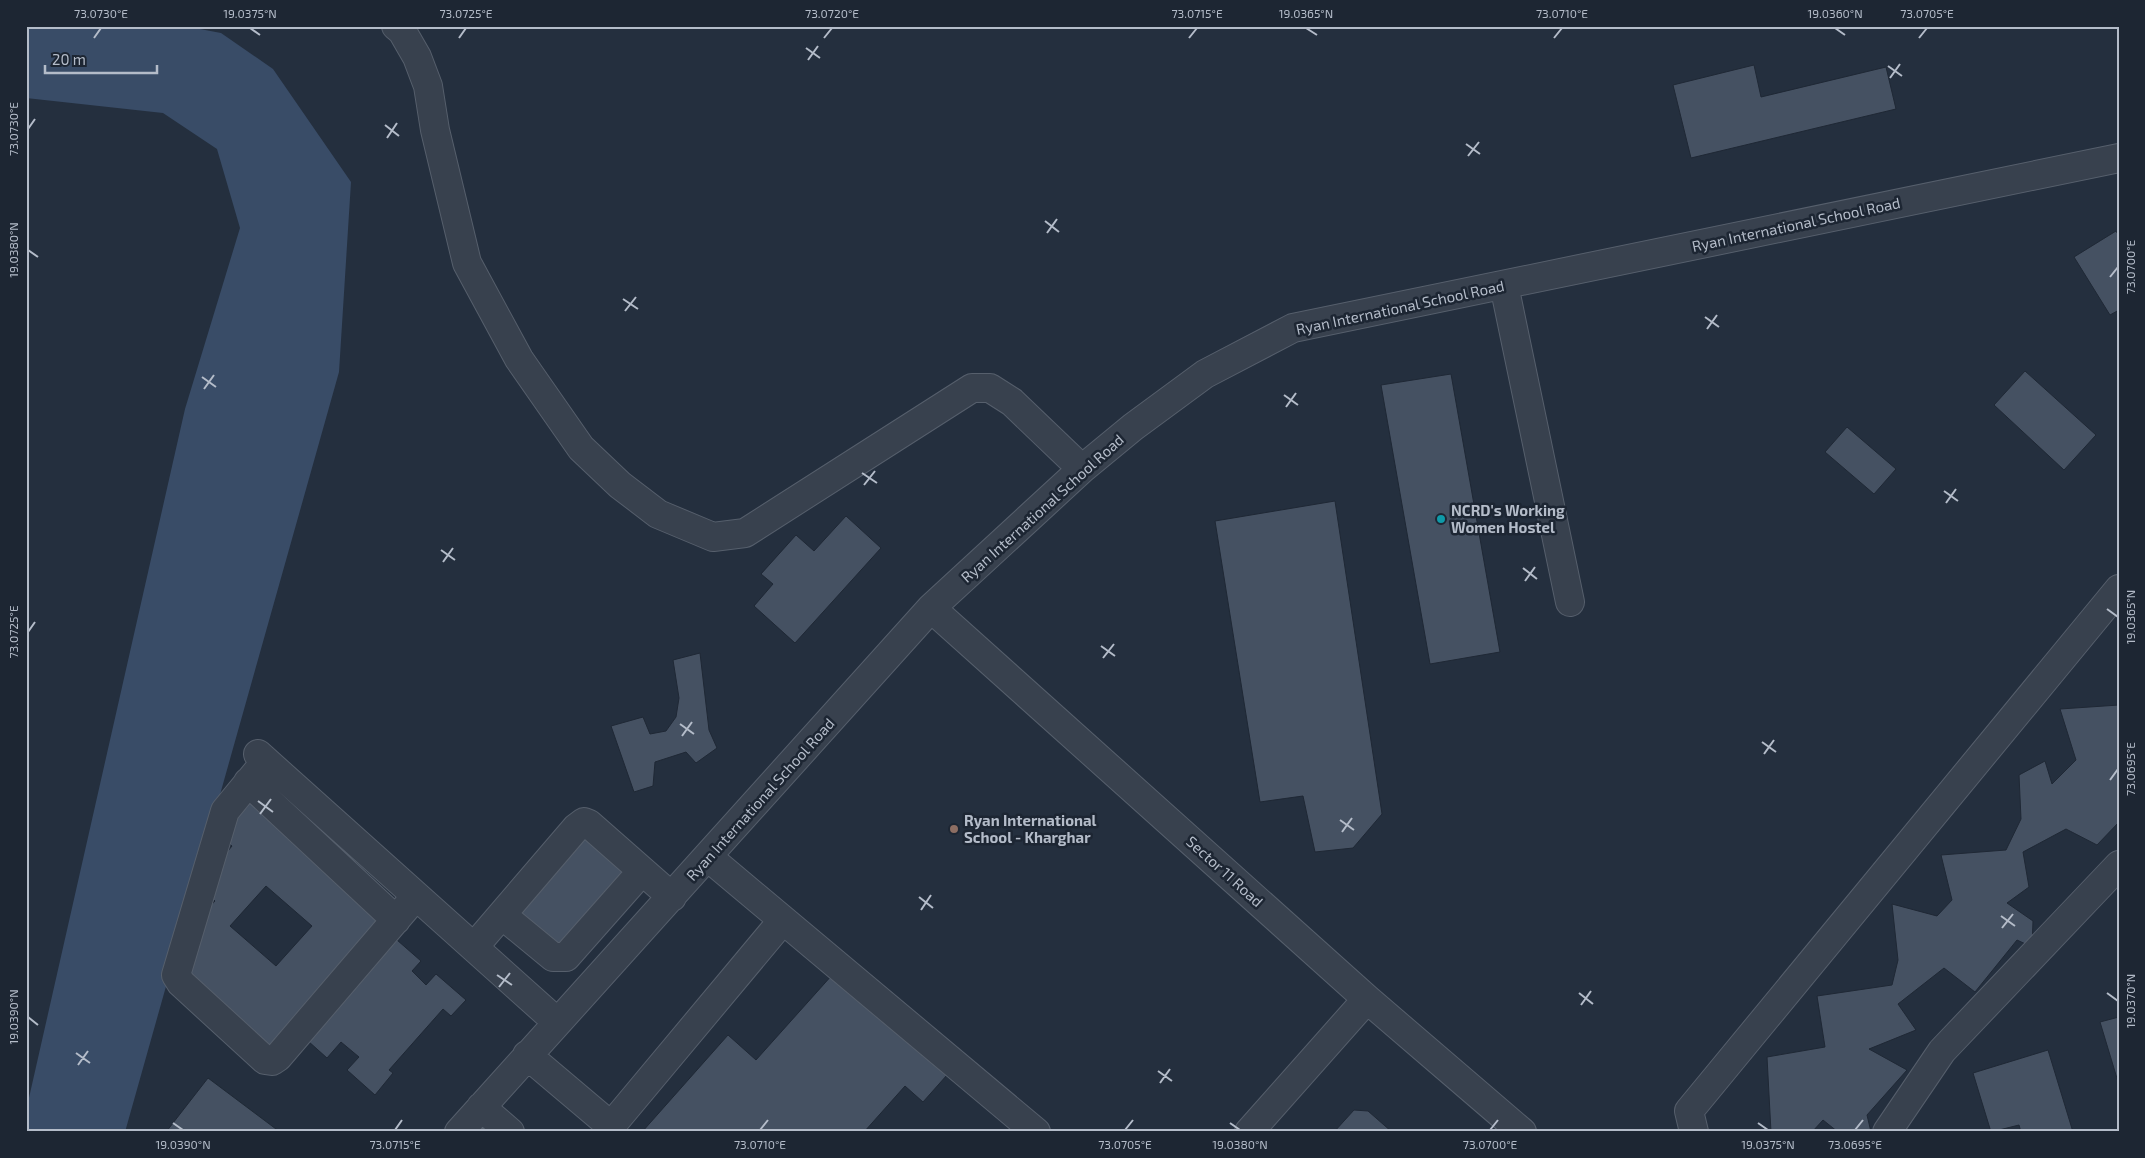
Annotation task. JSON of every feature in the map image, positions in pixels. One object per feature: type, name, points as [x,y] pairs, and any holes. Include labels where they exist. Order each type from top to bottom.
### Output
[{"type":"street","points":[[396,26],[402,32],[417,57],[428,86],[435,130],[467,263],[514,351],[581,448],[620,485],[658,514],[713,537],[745,533],[972,388],[990,388],[1012,402],[1082,468]]},
{"type":"street","name":"Ryan International School Road","points":[[459,1132],[931,608],[1082,468],[1205,374],[1294,328],[2119,158]]},
{"type":"street","points":[[1504,285],[1570,602]]},
{"type":"street","points":[[1694,1132],[1689,1111],[2119,589]]},
{"type":"street","name":"Sector 11 Road","points":[[931,608],[1367,999],[1522,1132]]},
{"type":"street","points":[[416,896],[278,1058],[272,1061],[265,1060],[180,983],[176,975],[176,969],[219,825],[229,804],[248,782],[262,758],[558,1022]]},
{"type":"street","points":[[248,782],[396,920]]},
{"type":"street","points":[[474,947],[576,828],[584,822],[590,824],[672,897]]},
{"type":"street","points":[[708,857],[1036,1132]]},
{"type":"street","points":[[1887,1132],[1942,1051],[2119,865]]},
{"type":"street","points":[[502,915],[553,957],[566,957],[642,871]]},
{"type":"street","points":[[527,1055],[608,1129],[783,920]]},
{"type":"street","points":[[1249,1132],[1367,999]]},
{"type":"street","points":[[481,1107],[510,1132]]},
{"type":"water","points":[[26,26],[184,26],[221,33],[273,69],[351,182],[339,372],[125,1132],[26,1132],[26,1111],[185,409],[240,228],[217,149],[163,113],[26,98]]},
{"type":"building","points":[[1754,65],[1761,97],[1886,67],[1896,109],[1691,158],[1673,85]]},
{"type":"building","points":[[2116,231],[2119,236],[2119,310],[2110,315],[2074,257]]},
{"type":"building","points":[[2025,371],[2096,435],[2064,470],[1994,405]]},
{"type":"building","name":"NCRD's Working Women Hostel","points":[[1451,374],[1500,652],[1430,664],[1381,385]]},
{"type":"building","points":[[1847,427],[1896,469],[1874,494],[1825,452]]},
{"type":"building","points":[[1335,501],[1382,814],[1353,848],[1315,852],[1303,796],[1260,802],[1215,521]]},
{"type":"building","points":[[846,516],[881,548],[795,643],[754,606],[773,584],[761,574],[796,535],[814,551]]},
{"type":"building","points":[[700,653],[709,730],[717,748],[696,763],[686,752],[655,762],[653,786],[634,792],[611,726],[643,717],[650,734],[666,731],[676,717],[679,698],[673,660]]},
{"type":"building","points":[[2119,705],[2119,822],[2097,845],[2066,829],[2023,852],[2029,887],[2007,903],[2033,921],[2032,947],[2017,940],[1975,992],[1944,968],[1898,1004],[1916,1030],[1869,1049],[1907,1070],[1867,1115],[1871,1132],[1838,1132],[1823,1120],[1812,1132],[1771,1132],[1767,1057],[1825,1047],[1817,996],[1892,985],[1898,960],[1892,904],[1937,916],[1952,900],[1941,855],[2006,850],[2021,819],[2019,775],[2045,761],[2052,784],[2076,760],[2060,709]]},
{"type":"building","points":[[248,791],[386,923],[268,1056],[181,974],[197,920],[215,901],[206,892],[209,874],[232,846],[225,840]],"holes":[[[266,886],[312,926],[276,966],[230,926]]]},
{"type":"building","points":[[585,825],[637,870],[566,951],[511,917]]},
{"type":"building","points":[[397,940],[421,961],[412,971],[426,985],[436,974],[466,1000],[451,1016],[443,1009],[389,1070],[393,1073],[375,1095],[347,1070],[359,1057],[341,1042],[327,1058],[308,1041]]},
{"type":"building","points":[[833,974],[947,1075],[923,1102],[905,1086],[864,1132],[642,1132],[728,1035],[756,1060]]},
{"type":"building","points":[[2119,1017],[2119,1085],[2100,1022]]},
{"type":"building","points":[[2048,1050],[2073,1132],[2021,1132],[2019,1125],[1991,1132],[1973,1073]]},
{"type":"building","points":[[208,1078],[280,1132],[166,1132]]},
{"type":"building","points":[[1354,1110],[1368,1111],[1392,1132],[1334,1132]]},
{"type":"place","name":"NCRD's Working Women Hostel","points":[[1441,519]]},
{"type":"place","name":"Ryan International School - Kharghar","points":[[954,829]]}]
